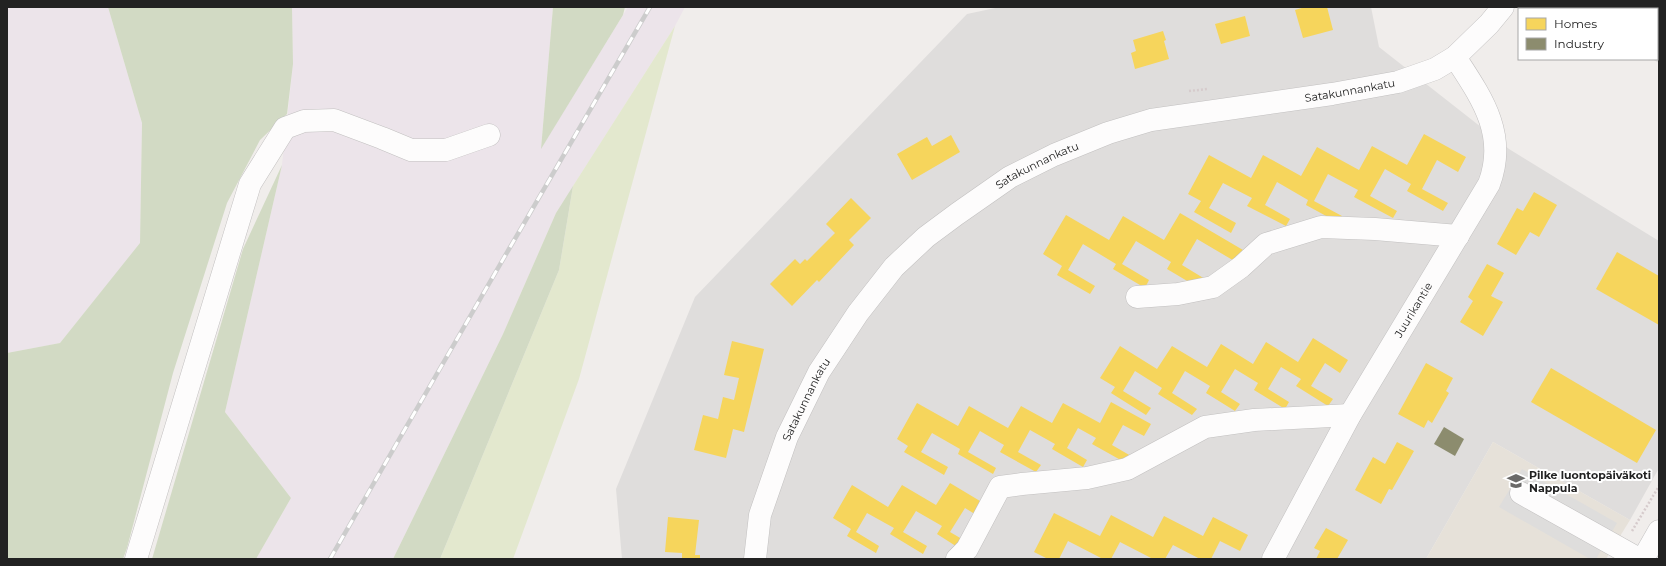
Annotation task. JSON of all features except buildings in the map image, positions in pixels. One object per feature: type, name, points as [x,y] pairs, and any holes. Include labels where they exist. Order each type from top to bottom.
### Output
[{"type":"street","name":"Satakunnankatu","points":[[755,559],[760,515],[788,437],[819,372],[858,313],[894,267],[926,237],[957,214],[1010,177],[1054,155],[1108,133],[1151,120],[1332,94],[1398,82],[1434,69],[1455,57],[1503,7]]},
{"type":"street","name":"Juurikantie","points":[[1273,559],[1350,415],[1489,184],[1495,168],[1497,149],[1493,126],[1480,96],[1455,57]]},
{"type":"street","points":[[136,559],[250,184],[285,128],[304,122],[334,120],[411,150],[446,150],[489,135]]},
{"type":"street","points":[[1137,297],[1178,294],[1213,287],[1241,267],[1266,244],[1321,227],[1375,229],[1458,236]]},
{"type":"street","points":[[957,559],[968,549],[1000,487],[1087,478],[1127,468],[1205,427],[1254,420],[1350,415]]},
{"type":"street","points":[[1521,492],[1630,554]]},
{"type":"street","points":[[1643,559],[1659,531]]},
{"type":"path","points":[[1186,92],[1208,89]]},
{"type":"path","points":[[1630,554],[1659,486]]},
{"type":"shaded area","points":[[7,7],[108,7],[142,123],[140,244],[60,343],[7,353]]},
{"type":"shaded area","points":[[292,7],[553,7],[541,148],[628,7],[685,7],[675,26],[556,213],[503,334],[393,559],[256,559],[291,498],[225,412],[282,165],[293,64]]},
{"type":"shaded area","points":[[1000,7],[1371,7],[1379,47],[1509,149],[1659,241],[1659,468],[1630,520],[1493,442],[1426,559],[622,559],[616,489],[695,297],[967,14]]},
{"type":"shaded area","points":[[1566,7],[1659,7],[1659,63],[1654,60],[1658,60],[1658,8]]},
{"type":"shaded area","name":"Pilke luontopäiväkoti Nappula","points":[[1493,442],[1630,520],[1606,559],[1426,559]]},
{"type":"shaded area","points":[[1522,469],[1617,523],[1596,559],[1590,559],[1499,507]]},
{"type":"green space","points":[[108,7],[292,7],[293,64],[287,114],[260,140],[227,203],[173,373],[123,559],[7,559],[7,353],[60,343],[140,243],[142,123]]},
{"type":"green space","points":[[553,7],[625,7],[623,15],[541,149]]},
{"type":"green space","points":[[675,26],[579,379],[513,559],[440,559],[559,270],[573,186]]},
{"type":"green space","points":[[282,165],[225,412],[291,498],[256,559],[152,559],[243,249]]},
{"type":"green space","points":[[573,186],[559,270],[440,559],[393,559],[503,334],[556,213]]},
{"type":"railway","points":[[330,559],[650,7]]},
{"type":"place","name":"Pilke luontopäiväkoti Nappula","points":[[1516,481]]}]
